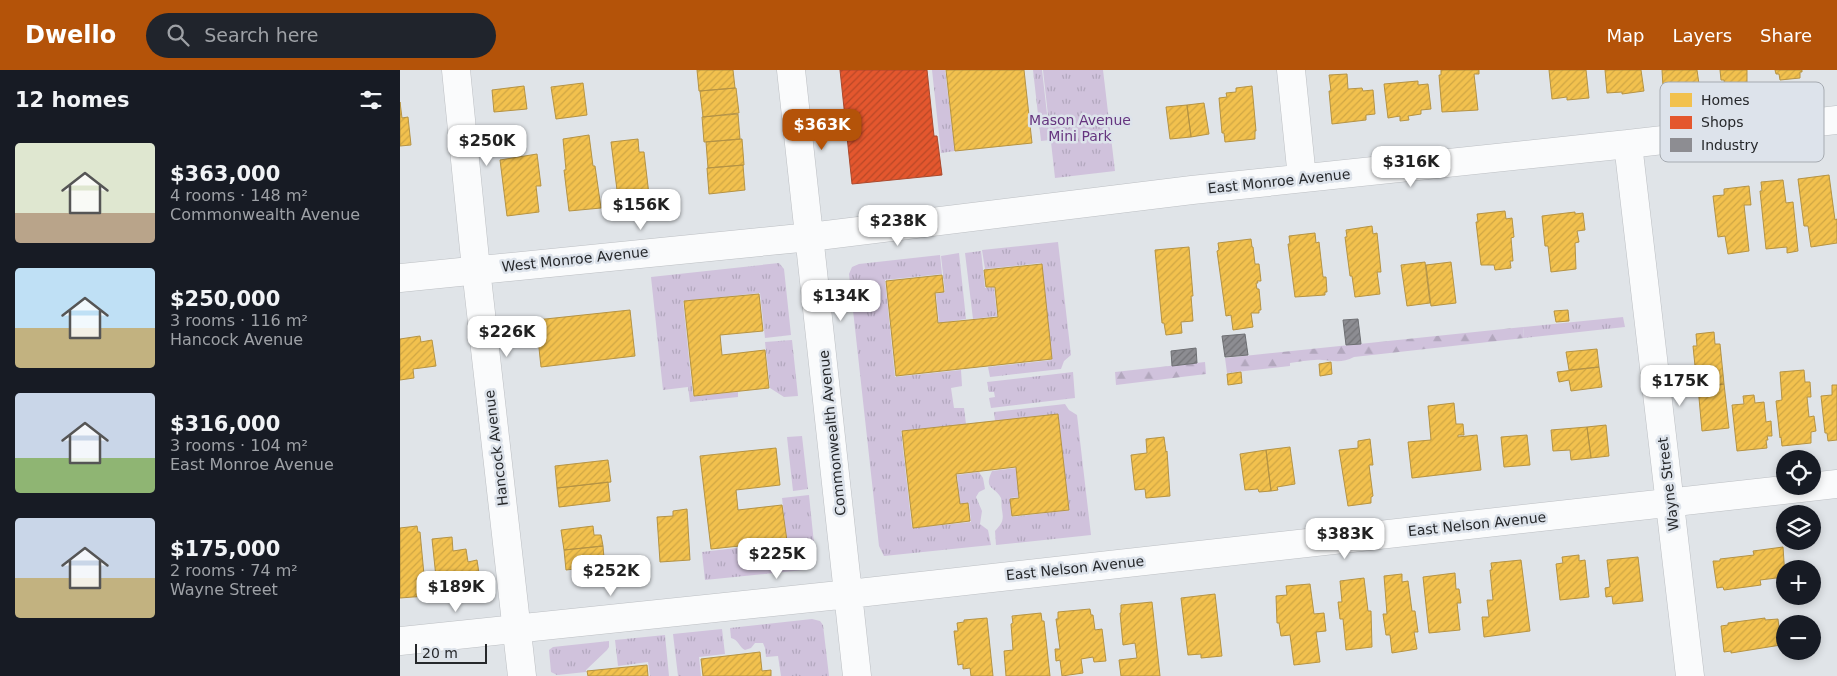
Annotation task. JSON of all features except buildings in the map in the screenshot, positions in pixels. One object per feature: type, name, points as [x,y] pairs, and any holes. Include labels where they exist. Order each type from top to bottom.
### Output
[{"type":"street","name":"Hancock Avenue","points":[[456,70],[476,269],[522,676]]},
{"type":"street","name":"Commonwealth Avenue","points":[[791,70],[857,676]]},
{"type":"street","points":[[1291,70],[1302,178]]},
{"type":"street","name":"East Monroe Avenue","points":[[1824,121],[1837,120]]},
{"type":"street","name":"East Monroe Avenue","points":[[810,236],[1065,204],[1660,140]]},
{"type":"street","name":"Wayne Street","points":[[1628,144],[1690,676]]},
{"type":"street","name":"West Monroe Avenue","points":[[400,278],[810,236]]},
{"type":"street","name":"East Nelson Avenue","points":[[400,641],[849,594],[1837,484]]},
{"type":"green space","points":[[932,70],[945,70],[955,151],[941,153]]},
{"type":"green space","points":[[1033,70],[1042,70],[1050,140],[1041,141]]},
{"type":"green space","name":"Mason Avenue Mini Park","points":[[1043,70],[1103,70],[1115,171],[1055,178]]},
{"type":"green space","points":[[1058,242],[1071,355],[1064,361],[1061,369],[990,377],[988,367],[1052,360],[1041,263],[985,269],[982,250]]},
{"type":"green space","points":[[981,251],[985,288],[994,287],[997,316],[973,319],[965,253]]},
{"type":"green space","points":[[959,253],[966,319],[939,323],[936,294],[945,292],[941,256]]},
{"type":"green space","points":[[940,255],[942,274],[885,280],[895,377],[961,370],[962,386],[951,388],[954,408],[964,408],[966,424],[901,431],[912,528],[971,522],[969,503],[960,504],[957,475],[979,472],[983,478],[985,489],[979,492],[976,497],[982,511],[980,524],[988,530],[991,545],[884,556],[879,546],[849,274],[852,267],[859,264]]},
{"type":"green space","points":[[779,263],[784,269],[791,335],[765,338],[760,293],[683,301],[693,396],[738,392],[738,397],[690,402],[688,387],[663,390],[651,277]]},
{"type":"green space","points":[[1623,317],[1625,327],[1524,338],[1523,327]]},
{"type":"green space","points":[[1523,327],[1524,338],[1354,357],[1342,361],[1310,360],[1290,363],[1290,366],[1227,373],[1225,358]]},
{"type":"green space","points":[[792,340],[798,396],[784,397],[770,388],[765,342]]},
{"type":"green space","points":[[1205,362],[1206,374],[1116,385],[1115,372]]},
{"type":"green space","points":[[1073,372],[1075,398],[991,408],[989,398],[995,397],[994,392],[989,392],[987,382]]},
{"type":"green space","points":[[1065,404],[1069,410],[1077,415],[1091,535],[996,545],[995,531],[1001,524],[1003,517],[1001,498],[989,485],[992,471],[1016,468],[1019,497],[1010,498],[1012,517],[1069,510],[1058,414],[995,421],[994,412]]},
{"type":"green space","points":[[802,436],[808,489],[793,491],[787,437]]},
{"type":"green space","points":[[809,495],[816,563],[804,570],[705,580],[702,552],[787,542],[782,498]]},
{"type":"green space","points":[[812,619],[820,621],[823,625],[829,676],[781,676],[778,656],[766,657],[763,643],[755,643],[751,648],[745,650],[736,640],[731,638],[730,628]]},
{"type":"green space","points":[[722,629],[725,654],[699,657],[701,676],[678,676],[673,634]]},
{"type":"green space","points":[[665,635],[669,676],[650,676],[648,662],[618,666],[615,640]]},
{"type":"green space","points":[[609,641],[607,650],[586,672],[557,675],[551,672],[549,650],[553,647]]}]
